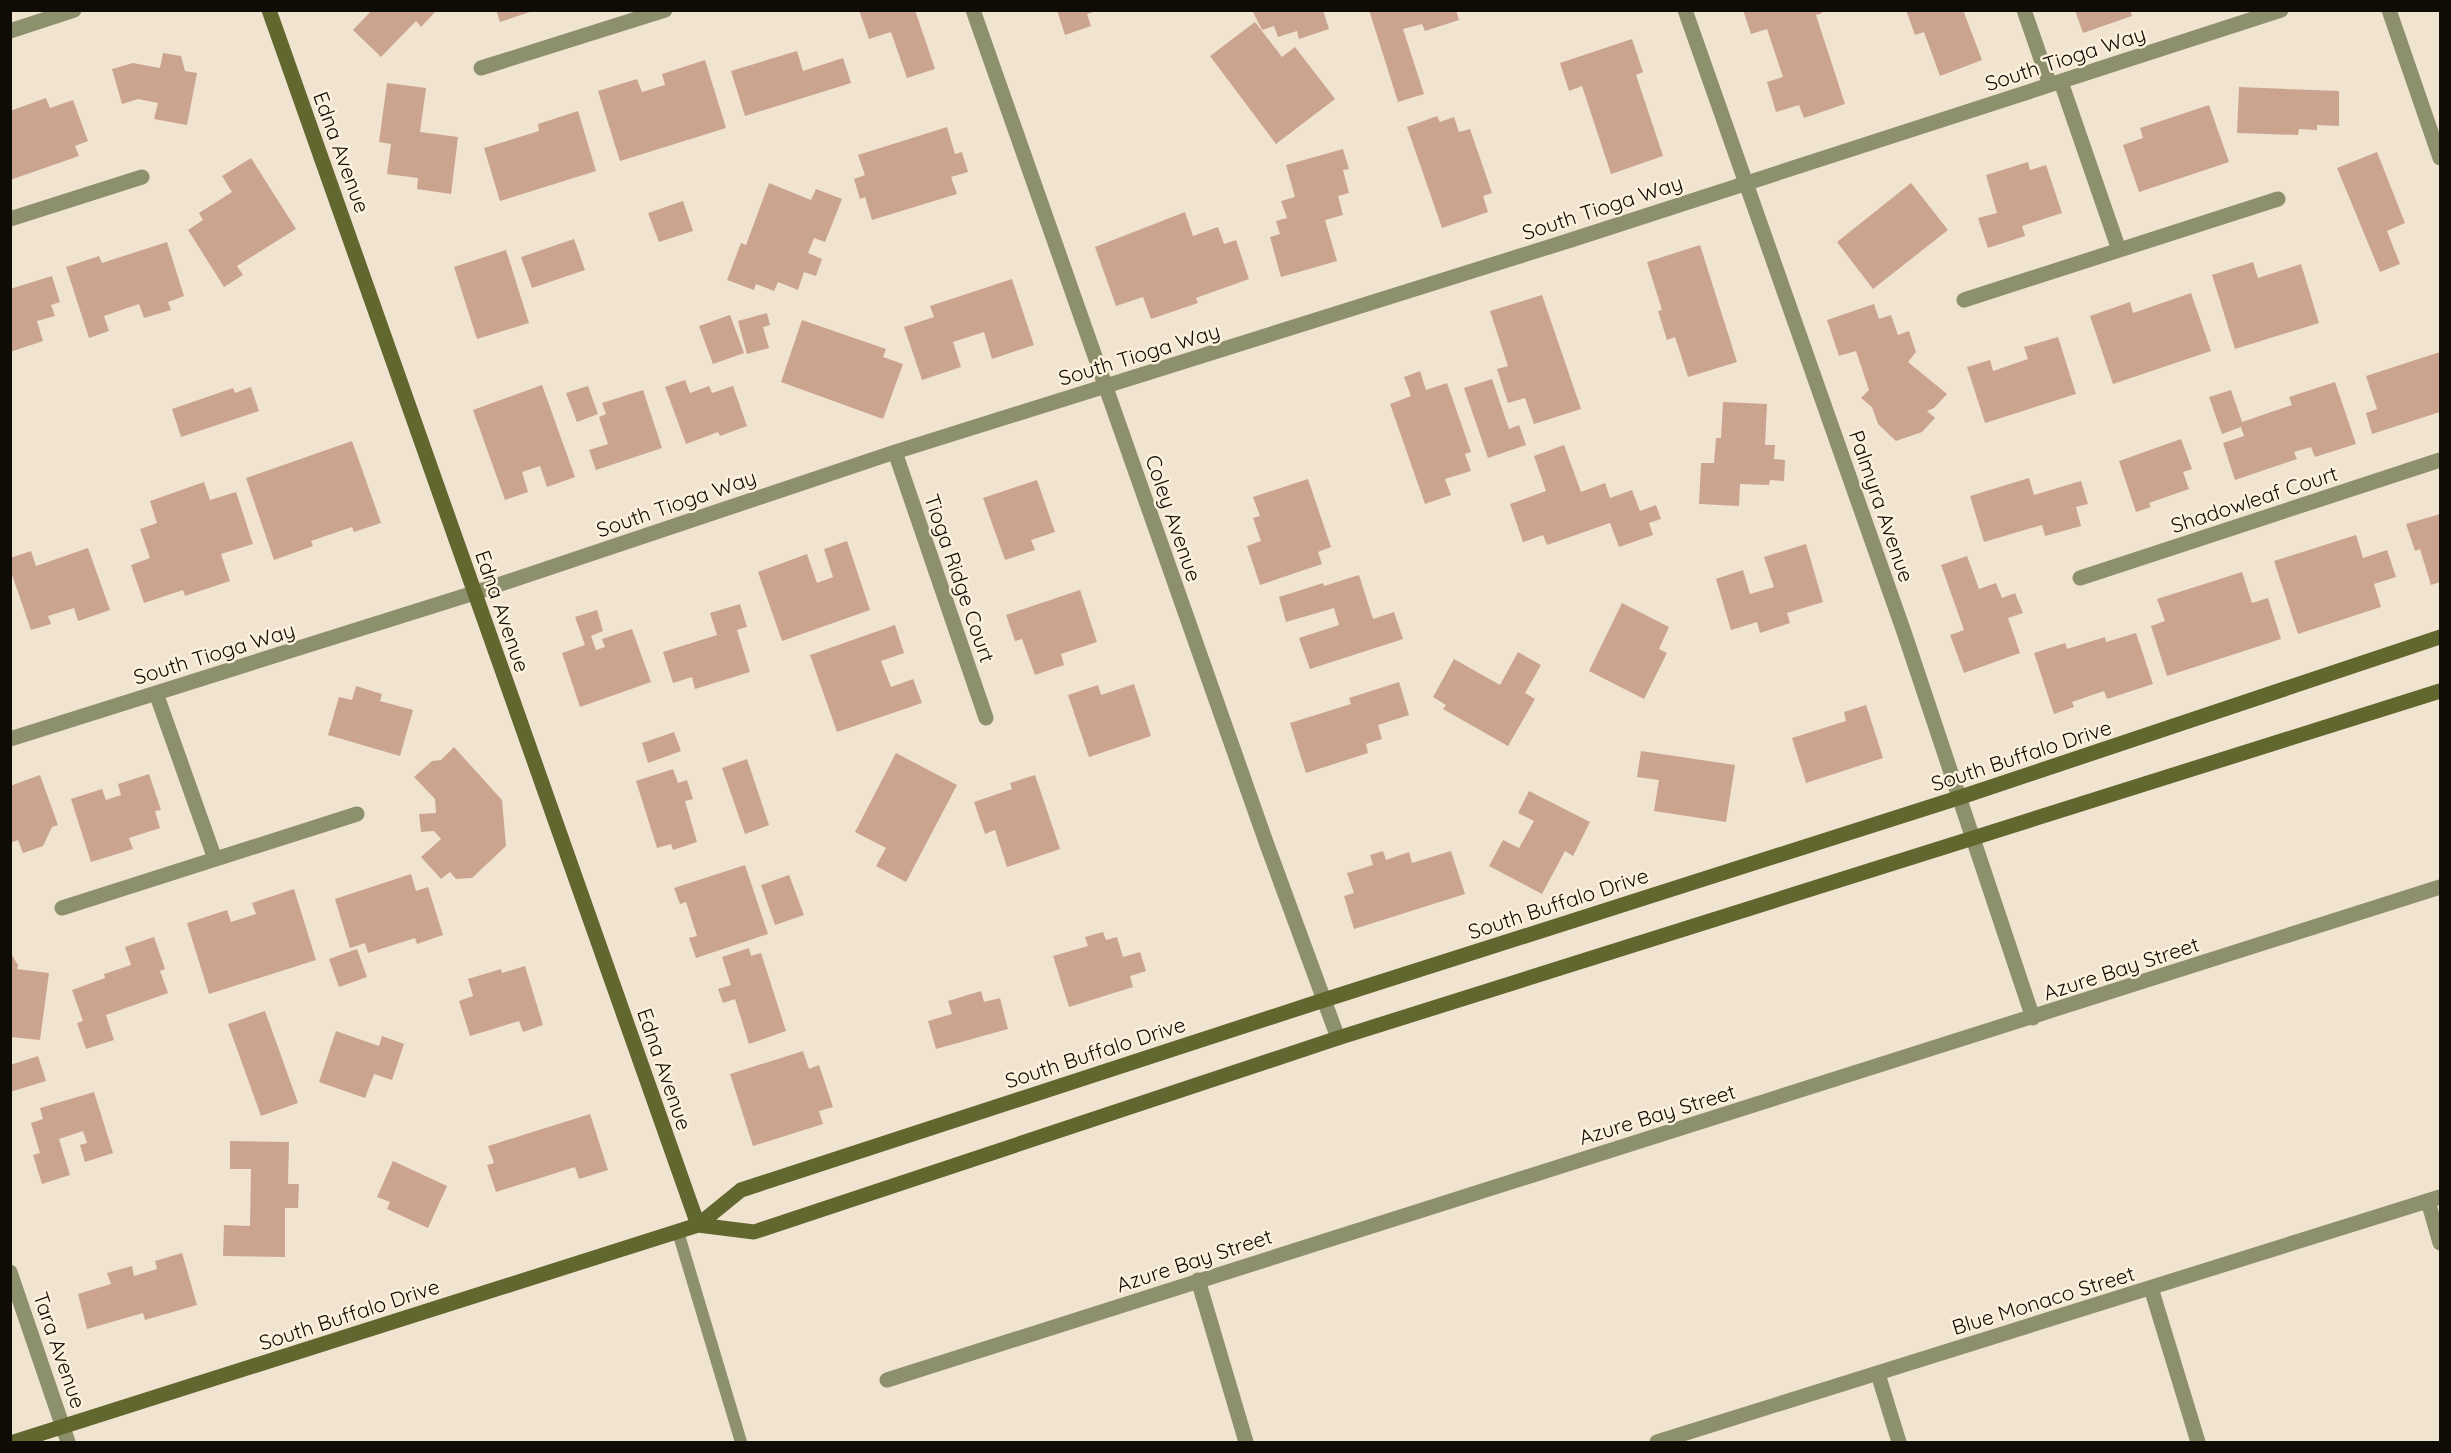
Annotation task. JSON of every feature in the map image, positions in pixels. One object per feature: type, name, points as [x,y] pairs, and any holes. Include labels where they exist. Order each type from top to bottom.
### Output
[{"type":"main road","name":"Edna Avenue","points":[[269,10],[698,1225]]},
{"type":"main road","name":"South Buffalo Drive","points":[[14,1443],[678,1232],[698,1225],[741,1190],[1324,999],[1961,797],[2440,637]]},
{"type":"main road","name":"South Buffalo Drive","points":[[698,1225],[754,1232],[1338,1038],[2440,691]]},
{"type":"street","points":[[10,31],[74,10]]},
{"type":"street","points":[[481,68],[629,16],[665,10]]},
{"type":"street","name":"Coley Avenue","points":[[973,10],[1266,842],[1338,1038]]},
{"type":"street","name":"Palmyra Avenue","points":[[1685,10],[1961,797],[2033,1018]]},
{"type":"street","points":[[2024,10],[2055,83],[2119,250]]},
{"type":"street","name":"South Tioga Way","points":[[10,740],[474,593],[895,452],[1746,183],[2281,10]]},
{"type":"street","points":[[2389,10],[2440,158]]},
{"type":"street","points":[[10,219],[142,177]]},
{"type":"street","points":[[1964,300],[2278,199]]},
{"type":"street","name":"Tioga Ridge Court","points":[[895,452],[986,718]]},
{"type":"street","name":"Shadowleaf Court","points":[[2080,578],[2440,460]]},
{"type":"street","points":[[156,693],[215,859]]},
{"type":"street","points":[[62,908],[357,814]]},
{"type":"street","name":"Azure Bay Street","points":[[887,1380],[2440,887]]},
{"type":"street","points":[[2434,1199],[2440,1243]]},
{"type":"street","name":"Blue Monaco Street","points":[[1657,1443],[2434,1199]]},
{"type":"street","name":"Tara Avenue","points":[[10,1272],[68,1443]]},
{"type":"street","points":[[1198,1280],[1246,1443]]},
{"type":"street","points":[[2151,1288],[2198,1443]]},
{"type":"street","points":[[1878,1374],[1899,1443]]},
{"type":"lane","points":[[678,1232],[741,1443]]},
{"type":"building","points":[[372,10],[437,10],[421,27],[416,21],[381,57],[353,30]]},
{"type":"building","points":[[496,10],[533,10],[533,11],[500,22]]},
{"type":"building","points":[[859,10],[915,10],[935,69],[907,78],[891,32],[869,39]]},
{"type":"building","points":[[1057,10],[1096,11],[1087,14],[1091,26],[1065,35]]},
{"type":"building","points":[[1252,10],[1323,10],[1329,29],[1299,39],[1297,31],[1278,37],[1274,26],[1262,30]]},
{"type":"building","points":[[1369,10],[1456,10],[1459,20],[1425,31],[1422,24],[1403,29],[1424,94],[1398,102]]},
{"type":"building","points":[[1743,10],[1821,10],[1822,13],[1816,15],[1845,104],[1804,118],[1799,105],[1776,112],[1767,82],[1783,77],[1767,29],[1751,34]]},
{"type":"building","points":[[1906,10],[1963,10],[1982,60],[1940,76],[1924,32],[1915,35]]},
{"type":"building","points":[[2075,10],[2130,10],[2132,16],[2083,33]]},
{"type":"building","points":[[1255,22],[1282,57],[1295,47],[1335,99],[1276,144],[1210,56]]},
{"type":"building","points":[[1632,39],[1643,72],[1636,75],[1663,156],[1611,174],[1582,86],[1569,91],[1560,63]]},
{"type":"building","points":[[797,51],[803,71],[843,58],[851,83],[745,116],[731,71]]},
{"type":"building","points":[[163,53],[181,56],[185,71],[197,73],[187,125],[154,119],[158,103],[138,99],[122,104],[112,69],[133,63],[160,68]]},
{"type":"building","points":[[705,60],[726,128],[620,161],[598,91],[637,79],[642,92],[665,85],[662,74]]},
{"type":"building","points":[[387,83],[426,88],[420,132],[458,137],[451,194],[417,189],[418,178],[387,174],[391,144],[379,142]]},
{"type":"building","points":[[2239,87],[2339,91],[2339,126],[2317,125],[2317,130],[2299,129],[2298,135],[2237,133]]},
{"type":"building","points":[[46,98],[50,108],[73,100],[88,141],[75,146],[79,156],[10,180],[10,111]]},
{"type":"building","points":[[2209,105],[2229,162],[2139,192],[2123,145],[2143,138],[2140,128]]},
{"type":"building","points":[[578,111],[596,171],[500,201],[484,148],[539,131],[538,124]]},
{"type":"building","points":[[1437,116],[1440,122],[1454,117],[1459,132],[1470,129],[1492,193],[1483,196],[1488,212],[1442,228],[1407,127]]},
{"type":"building","points":[[947,127],[955,154],[962,152],[968,172],[951,177],[957,194],[872,220],[865,197],[860,199],[854,179],[865,175],[858,155]]},
{"type":"building","points":[[1343,149],[1349,169],[1343,170],[1349,193],[1338,196],[1343,215],[1325,220],[1337,261],[1281,277],[1270,237],[1280,234],[1276,221],[1287,218],[1281,201],[1295,197],[1286,165]]},
{"type":"building","points":[[2377,152],[2405,223],[2387,231],[2400,264],[2380,272],[2337,168]]},
{"type":"building","points":[[251,158],[296,229],[237,266],[243,275],[224,287],[188,230],[203,220],[199,213],[232,192],[222,176]]},
{"type":"building","points":[[2028,162],[2030,170],[2046,165],[2062,213],[2022,226],[2025,236],[1988,248],[1978,218],[1997,213],[1986,175]]},
{"type":"building","points":[[769,183],[811,200],[816,189],[842,199],[825,242],[814,238],[808,253],[822,259],[816,276],[804,272],[798,290],[778,282],[774,291],[756,284],[754,290],[727,280],[741,243],[746,245]]},
{"type":"building","points":[[1911,183],[1948,230],[1873,289],[1837,242]]},
{"type":"building","points":[[683,201],[693,231],[659,242],[648,213]]},
{"type":"building","points":[[1185,212],[1193,236],[1218,227],[1224,244],[1236,240],[1249,279],[1196,298],[1198,303],[1151,319],[1143,297],[1116,306],[1095,247]]},
{"type":"building","points":[[574,239],[585,270],[532,288],[521,257]]},
{"type":"building","points":[[167,242],[184,296],[168,302],[171,310],[144,318],[139,304],[104,316],[109,331],[89,338],[66,267],[99,256],[102,263]]},
{"type":"building","points":[[1700,245],[1737,362],[1688,377],[1675,337],[1667,340],[1658,311],[1662,310],[1647,262]]},
{"type":"building","points":[[506,250],[529,323],[477,339],[454,267]]},
{"type":"building","points":[[2253,262],[2258,278],[2301,264],[2319,323],[2235,349],[2212,275]]},
{"type":"building","points":[[52,276],[60,302],[51,305],[55,316],[37,321],[43,341],[10,352],[10,289]]},
{"type":"building","points":[[1012,279],[1034,345],[992,359],[984,332],[953,342],[961,367],[922,380],[904,327],[934,317],[930,306]]},
{"type":"building","points":[[2191,293],[2211,351],[2113,384],[2090,316],[2130,302],[2133,313]]},
{"type":"building","points":[[1542,295],[1581,409],[1534,424],[1525,398],[1508,403],[1497,369],[1508,366],[1490,311]]},
{"type":"building","points":[[1874,304],[1879,319],[1891,315],[1898,335],[1909,331],[1916,352],[1908,362],[1947,394],[1934,408],[1927,411],[1935,418],[1922,432],[1896,441],[1878,424],[1872,407],[1861,398],[1869,390],[1856,351],[1839,356],[1827,320]]},
{"type":"building","points":[[767,313],[770,325],[763,327],[769,348],[747,354],[738,321]]},
{"type":"building","points":[[730,315],[744,353],[713,364],[699,326]]},
{"type":"building","points":[[802,320],[886,349],[883,357],[903,364],[883,419],[781,382]]},
{"type":"building","points":[[2058,337],[2076,394],[1985,423],[1967,367],[1990,360],[1993,371],[2028,359],[2024,347]]},
{"type":"building","points":[[2440,352],[2440,412],[2372,434],[2366,413],[2377,409],[2366,376]]},
{"type":"building","points":[[1420,371],[1426,390],[1447,383],[1471,452],[1465,454],[1471,471],[1445,479],[1451,495],[1425,504],[1390,404],[1411,396],[1404,377]]},
{"type":"building","points":[[1492,379],[1509,429],[1519,425],[1526,445],[1488,458],[1464,388]]},
{"type":"building","points":[[685,380],[690,393],[709,386],[712,393],[733,386],[747,426],[720,436],[718,432],[686,444],[665,387]]},
{"type":"building","points":[[2335,382],[2356,444],[2315,457],[2311,447],[2294,452],[2297,459],[2235,480],[2223,443],[2244,436],[2241,427],[2222,434],[2209,397],[2231,390],[2242,422],[2292,405],[2289,397]]},
{"type":"building","points":[[542,385],[575,477],[547,487],[540,466],[522,472],[528,492],[505,500],[473,410]]},
{"type":"building","points":[[588,386],[598,414],[577,422],[566,393]]},
{"type":"building","points":[[251,387],[259,411],[181,437],[172,409],[233,388],[235,393]]},
{"type":"building","points":[[643,390],[662,448],[596,470],[589,450],[608,444],[599,417],[606,414],[602,403]]},
{"type":"building","points":[[1723,402],[1767,404],[1765,445],[1775,445],[1774,459],[1785,460],[1784,481],[1770,480],[1769,485],[1740,484],[1739,506],[1699,504],[1701,463],[1714,463],[1716,438],[1721,438]]},
{"type":"building","points":[[2181,439],[2192,469],[2183,472],[2189,489],[2149,503],[2151,507],[2136,512],[2119,461]]},
{"type":"building","points":[[352,441],[381,523],[354,532],[352,527],[311,541],[313,546],[274,560],[246,478]]},
{"type":"building","points":[[1564,445],[1581,492],[1605,483],[1610,498],[1632,490],[1640,511],[1656,505],[1661,519],[1649,523],[1653,535],[1619,547],[1610,523],[1547,545],[1543,535],[1523,542],[1510,504],[1546,491],[1534,456]]},
{"type":"building","points":[[2029,478],[2034,495],[2081,481],[2088,504],[2076,507],[2081,526],[2045,536],[2042,525],[1984,542],[1970,496]]},
{"type":"building","points":[[1308,479],[1331,547],[1318,552],[1322,564],[1260,585],[1247,546],[1261,541],[1253,518],[1260,516],[1253,497]]},
{"type":"building","points":[[1037,480],[1055,532],[1031,540],[1035,550],[1005,560],[983,498]]},
{"type":"building","points":[[204,482],[210,500],[236,492],[253,544],[221,554],[230,581],[185,596],[183,590],[144,603],[131,565],[150,558],[140,529],[157,523],[150,501]]},
{"type":"building","points":[[2440,514],[2440,582],[2431,585],[2420,549],[2415,551],[2406,524]]},
{"type":"building","points":[[2356,535],[2363,558],[2387,550],[2396,577],[2374,584],[2381,607],[2298,634],[2274,561]]},
{"type":"building","points":[[847,541],[870,610],[782,641],[758,572],[807,554],[817,583],[833,577],[824,549]]},
{"type":"building","points":[[1806,544],[1823,602],[1787,613],[1790,623],[1760,633],[1757,622],[1731,630],[1716,579],[1743,570],[1750,594],[1774,587],[1764,557]]},
{"type":"building","points":[[88,548],[110,610],[78,621],[74,608],[48,616],[51,624],[31,630],[10,569],[10,558],[31,551],[36,566]]},
{"type":"building","points":[[1967,556],[1979,589],[1996,583],[2002,598],[2015,593],[2023,613],[2008,618],[2020,653],[1964,673],[1950,635],[1964,630],[1941,565]]},
{"type":"building","points":[[2242,572],[2252,603],[2268,598],[2281,639],[2167,676],[2151,626],[2165,621],[2157,599]]},
{"type":"building","points":[[1359,575],[1373,619],[1394,612],[1403,639],[1310,669],[1299,638],[1339,625],[1334,608],[1286,622],[1279,597],[1323,583],[1324,586]]},
{"type":"building","points":[[1080,590],[1097,642],[1061,654],[1064,665],[1035,675],[1022,639],[1015,641],[1006,615]]},
{"type":"building","points":[[1622,603],[1669,627],[1659,649],[1667,653],[1644,699],[1589,671]]},
{"type":"building","points":[[740,604],[747,627],[737,630],[750,672],[695,689],[692,677],[673,683],[663,652],[717,635],[710,613]]},
{"type":"building","points":[[597,610],[603,631],[591,636],[596,650],[605,647],[602,639],[632,629],[651,682],[580,707],[562,653],[585,645],[575,617]]},
{"type":"building","points":[[895,625],[904,653],[881,661],[891,687],[913,679],[922,703],[837,732],[810,655]]},
{"type":"building","points":[[2136,633],[2153,684],[2107,699],[2104,691],[2072,702],[2074,707],[2054,714],[2034,653],[2065,643],[2067,649],[2105,637],[2106,642]]},
{"type":"building","points":[[1518,652],[1541,665],[1525,693],[1535,699],[1508,746],[1443,709],[1446,705],[1433,697],[1454,659],[1500,685]]},
{"type":"building","points":[[1399,682],[1409,715],[1378,725],[1382,739],[1366,744],[1368,753],[1306,773],[1290,723],[1351,704],[1349,698]]},
{"type":"building","points":[[1134,684],[1151,736],[1089,757],[1068,695],[1098,685],[1101,695]]},
{"type":"building","points":[[356,686],[382,694],[380,701],[413,710],[400,756],[328,735],[339,697],[352,700]]},
{"type":"building","points":[[1866,705],[1883,758],[1806,783],[1792,738],[1846,721],[1844,712]]},
{"type":"building","points":[[674,732],[681,751],[648,763],[642,743]]},
{"type":"building","points":[[454,747],[502,800],[506,846],[472,878],[456,879],[450,872],[441,879],[421,857],[441,839],[434,831],[421,832],[419,814],[436,813],[435,799],[414,777],[432,761],[441,760]]},
{"type":"building","points":[[1641,751],[1735,765],[1726,822],[1654,811],[1659,780],[1637,777]]},
{"type":"building","points":[[896,753],[957,785],[906,882],[876,866],[886,848],[855,832]]},
{"type":"building","points":[[747,759],[769,825],[745,834],[722,768]]},
{"type":"building","points":[[673,769],[678,783],[687,780],[693,799],[685,801],[697,842],[673,850],[671,844],[657,848],[636,781]]},
{"type":"building","points":[[149,774],[161,810],[155,811],[160,828],[129,838],[133,849],[91,862],[71,799],[102,789],[106,800],[121,795],[118,784]]},
{"type":"building","points":[[40,775],[58,825],[52,827],[43,846],[23,853],[18,840],[10,843],[10,786]]},
{"type":"building","points":[[1035,775],[1060,849],[1007,867],[995,830],[985,834],[974,802],[1012,789],[1010,783]]},
{"type":"building","points":[[1529,791],[1590,822],[1573,856],[1565,851],[1542,894],[1489,866],[1503,840],[1519,848],[1534,821],[1518,813]]},
{"type":"building","points":[[1383,851],[1386,860],[1409,852],[1412,863],[1451,851],[1465,894],[1354,929],[1344,896],[1354,893],[1347,873],[1373,865],[1370,855]]},
{"type":"building","points":[[745,865],[768,934],[696,958],[689,938],[697,936],[686,902],[680,904],[674,888]]},
{"type":"building","points":[[411,874],[416,891],[428,887],[443,935],[417,944],[415,938],[368,953],[365,943],[350,948],[335,899]]},
{"type":"building","points":[[789,875],[804,915],[775,925],[761,885]]},
{"type":"building","points":[[294,889],[316,960],[209,994],[187,923],[227,910],[231,922],[256,914],[252,903]]},
{"type":"building","points":[[1103,932],[1106,940],[1117,937],[1123,957],[1140,952],[1146,971],[1130,976],[1133,987],[1069,1007],[1053,956],[1088,946],[1085,937]]},
{"type":"building","points":[[154,937],[165,969],[160,971],[168,993],[106,1015],[114,1040],[86,1049],[77,1023],[83,1021],[72,990],[105,978],[104,974],[131,965],[125,947]]},
{"type":"building","points":[[749,948],[751,956],[761,953],[786,1031],[749,1044],[735,999],[723,1003],[718,989],[731,985],[722,957]]},
{"type":"building","points":[[357,949],[367,977],[339,987],[329,959]]},
{"type":"building","points":[[10,952],[18,965],[17,969],[49,973],[40,1040],[10,1037]]},
{"type":"building","points":[[525,966],[543,1025],[523,1032],[519,1021],[470,1036],[459,1001],[473,996],[468,979],[501,969],[502,973]]},
{"type":"building","points":[[981,991],[984,1002],[1000,998],[1008,1029],[936,1049],[928,1021],[952,1014],[948,1001]]},
{"type":"building","points":[[265,1011],[298,1103],[261,1116],[228,1024]]},
{"type":"building","points":[[336,1031],[379,1046],[382,1036],[404,1044],[392,1080],[374,1074],[365,1098],[319,1082]]},
{"type":"building","points":[[803,1051],[809,1069],[819,1065],[833,1107],[819,1111],[823,1124],[753,1146],[730,1074]]},
{"type":"building","points":[[38,1056],[46,1081],[10,1092],[10,1065]]},
{"type":"building","points":[[94,1092],[113,1153],[85,1162],[80,1145],[87,1143],[83,1131],[59,1139],[70,1175],[42,1184],[33,1155],[40,1153],[31,1123],[43,1119],[40,1108]]},
{"type":"building","points":[[590,1114],[608,1170],[579,1179],[575,1167],[496,1192],[487,1165],[494,1163],[488,1146]]},
{"type":"building","points":[[230,1141],[289,1142],[288,1184],[299,1184],[298,1208],[285,1208],[285,1257],[223,1256],[224,1225],[250,1226],[251,1169],[230,1169]]},
{"type":"building","points":[[393,1161],[447,1186],[428,1228],[387,1209],[390,1202],[377,1197]]},
{"type":"building","points":[[182,1253],[197,1305],[145,1320],[143,1313],[87,1329],[78,1294],[111,1284],[107,1273],[132,1266],[134,1276],[157,1269],[155,1261]]}]
